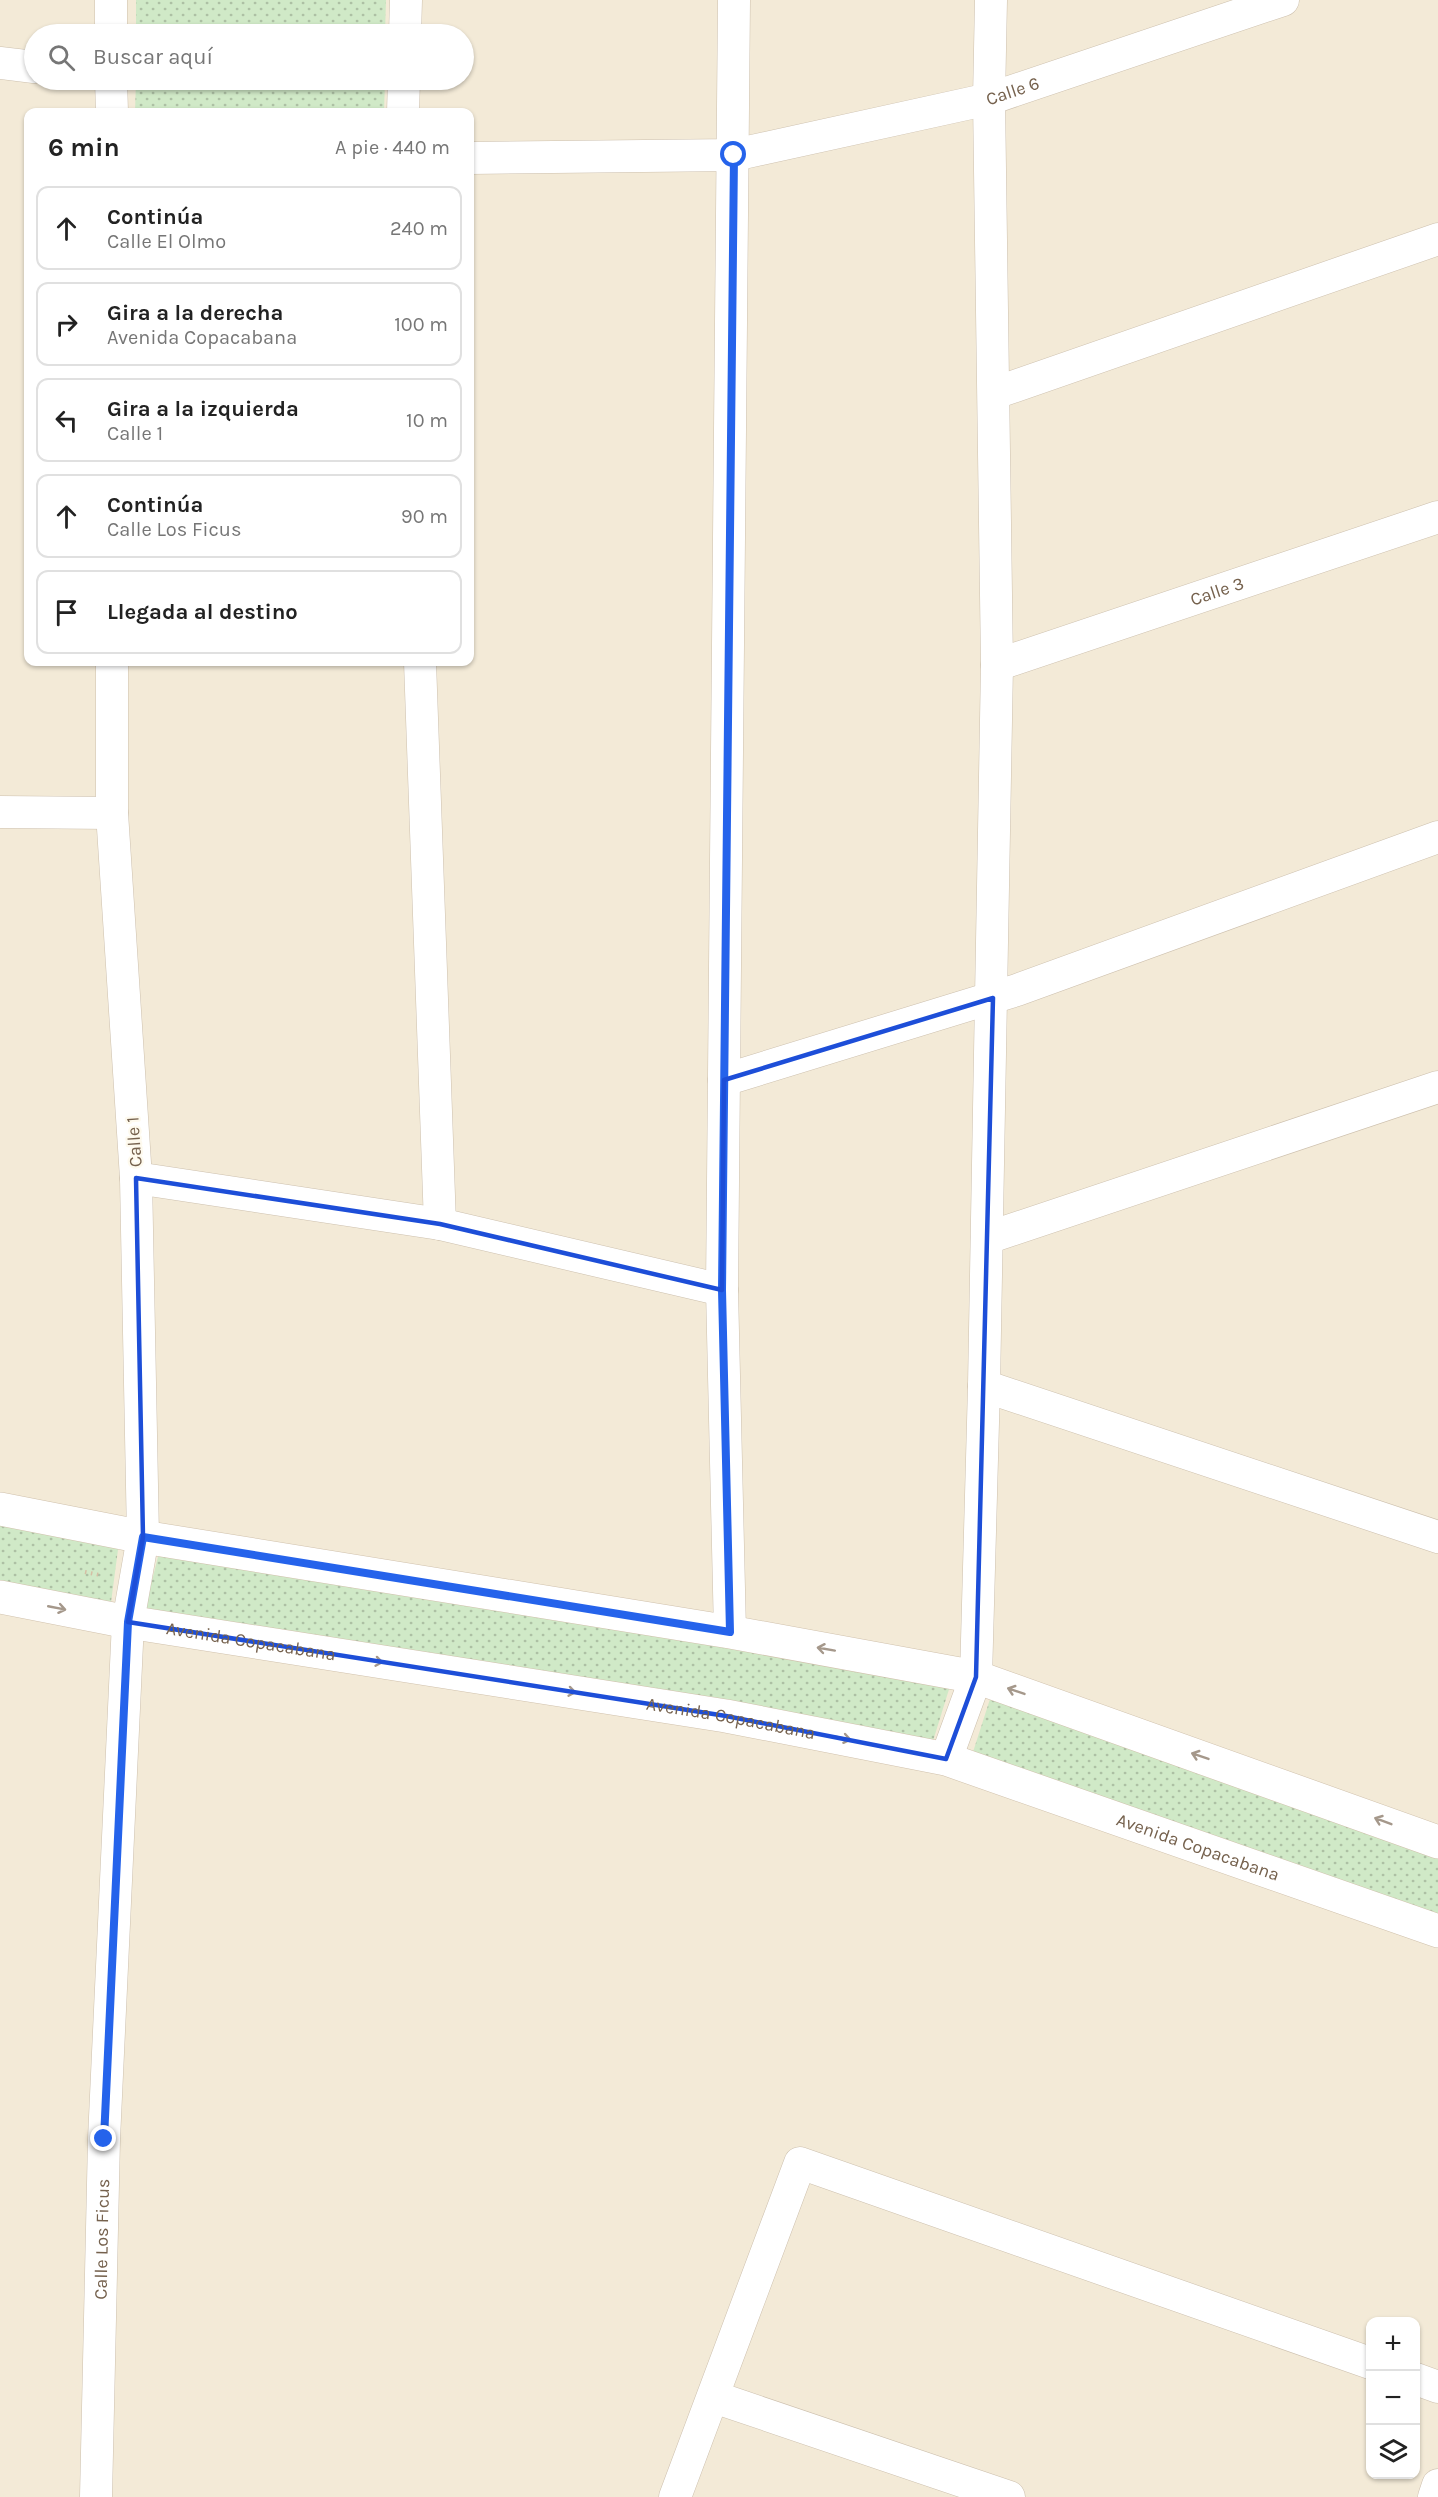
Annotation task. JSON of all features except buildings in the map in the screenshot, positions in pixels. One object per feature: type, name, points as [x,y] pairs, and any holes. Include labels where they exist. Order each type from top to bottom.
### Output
[{"type":"main road","points":[[0,1509],[143,1537],[730,1632],[976,1677],[1438,1842]]},
{"type":"main road","name":"Avenida Copacabana","points":[[0,1597],[128,1622],[726,1716],[946,1759],[1438,1931]]},
{"type":"street","points":[[111,0],[111,24]]},
{"type":"street","points":[[405,24],[406,0]]},
{"type":"street","points":[[730,1632],[722,1290],[734,0]]},
{"type":"street","points":[[946,1759],[976,1677],[984,1386],[993,998],[997,665],[995,393],[989,99],[991,0]]},
{"type":"street","name":"Calle 6","points":[[474,158],[734,155],[989,99],[1283,0]]},
{"type":"street","points":[[0,63],[24,66]]},
{"type":"street","points":[[111,90],[112,108]]},
{"type":"street","points":[[403,108],[404,90]]},
{"type":"street","points":[[995,393],[1438,238]]},
{"type":"street","name":"Calle 3","points":[[997,665],[1438,517]]},
{"type":"street","name":"Calle 1","points":[[112,666],[112,813],[136,1178],[143,1537],[128,1622]]},
{"type":"street","points":[[420,666],[440,1224]]},
{"type":"street","points":[[0,812],[112,813]]},
{"type":"street","points":[[724,1080],[993,998],[1438,837]]},
{"type":"street","points":[[987,1238],[1438,1087]]},
{"type":"street","points":[[136,1178],[440,1224],[722,1290]]},
{"type":"street","points":[[984,1386],[1438,1537]]},
{"type":"street","name":"Calle Los Ficus","points":[[96,2497],[104,2139],[128,1622]]},
{"type":"street","points":[[675,2497],[801,2163],[1366,2361]]},
{"type":"street","points":[[1420,2380],[1438,2387]]},
{"type":"street","points":[[714,2397],[1010,2497]]},
{"type":"street","points":[[1434,2497],[1438,2485]]},
{"type":"highlighted area","points":[[993,998],[976,1677],[946,1759],[726,1716],[128,1622],[143,1537],[136,1178],[440,1224],[722,1290],[724,1080]]},
{"type":"shaded area","points":[[0,0],[1438,0],[1438,2497],[0,2497]]},
{"type":"green space","points":[[136,0],[386,0],[385,24],[136,24]]},
{"type":"green space","points":[[136,90],[385,90],[384,108],[135,108]]},
{"type":"green space","points":[[0,1520],[119,1542],[110,1610],[0,1588]]},
{"type":"green space","points":[[160,1549],[951,1683],[932,1744],[144,1612]]},
{"type":"green space","points":[[990,1699],[1438,1859],[1438,1914],[973,1752]]},
{"type":"route","points":[[104,2139],[128,1622],[143,1537],[730,1632],[722,1290],[734,155]]}]
